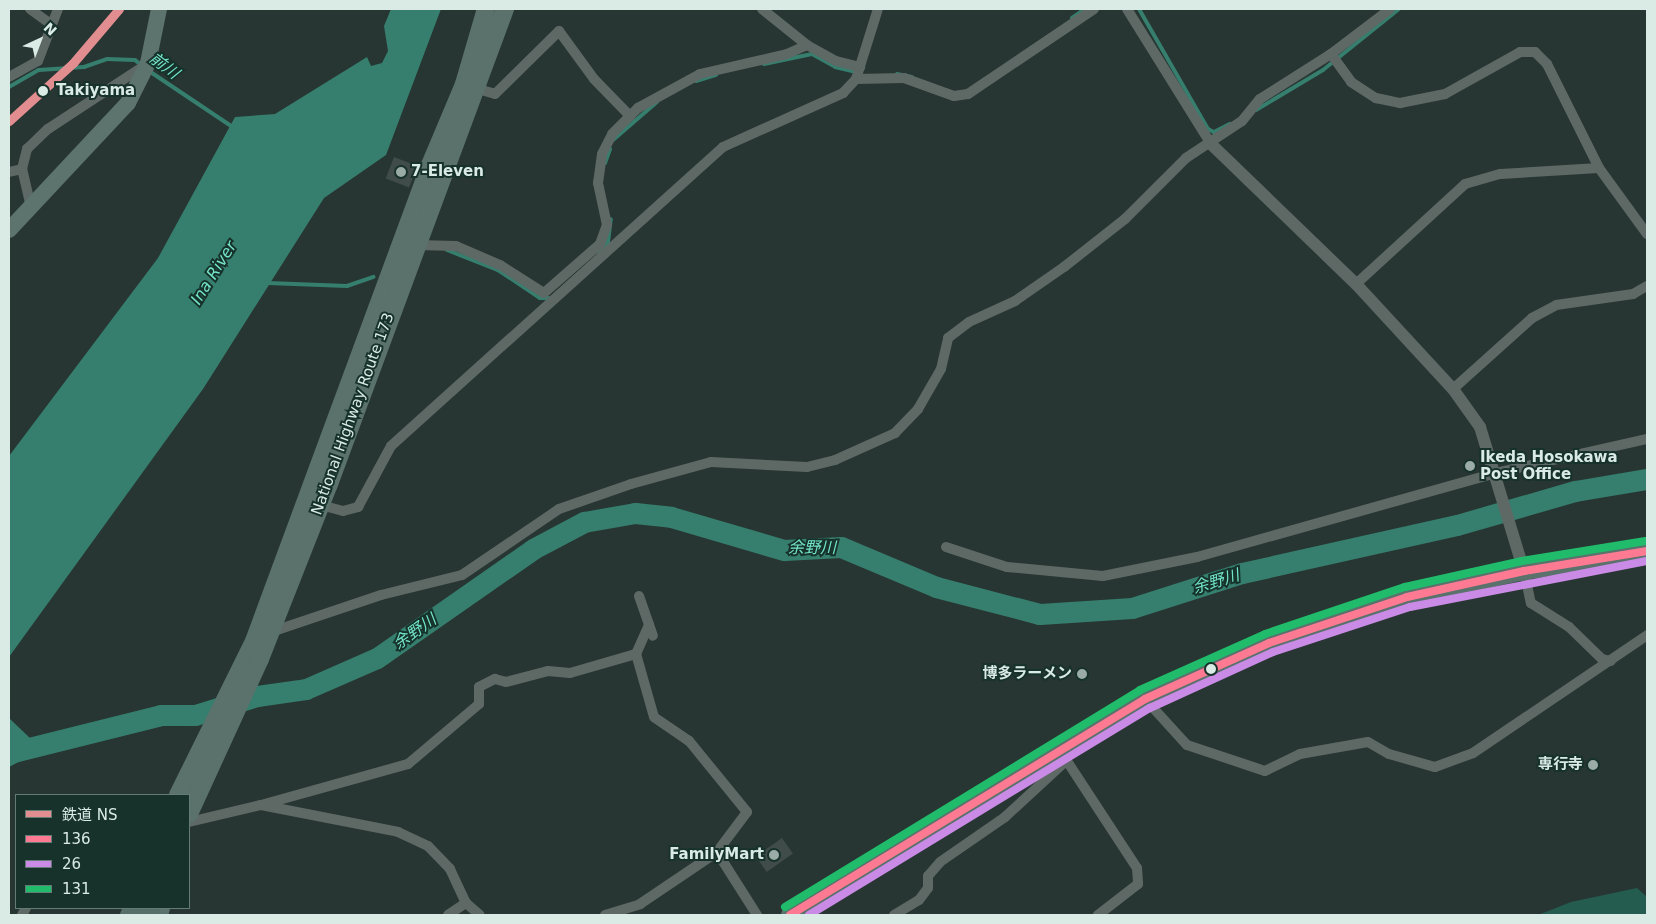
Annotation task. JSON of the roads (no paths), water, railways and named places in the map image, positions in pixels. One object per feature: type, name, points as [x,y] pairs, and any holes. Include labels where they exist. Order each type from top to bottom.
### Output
[{"type":"highway","name":"National Highway Route 173","points":[[312,502],[416,245],[470,86],[486,9]]},
{"type":"highway","name":"National Highway Route 173","points":[[190,811],[218,733],[253,659],[470,86],[505,9]]},
{"type":"highway","points":[[790,915],[1063,754],[1144,699],[1329,620],[1522,562],[1647,551]]},
{"type":"highway","name":"National Highway Route 173","points":[[179,794],[218,733]]},
{"type":"main road","points":[[9,230],[30,203],[116,119],[148,63],[159,9]]},
{"type":"street","points":[[30,9],[51,24]]},
{"type":"street","points":[[9,77],[38,61],[58,9]]},
{"type":"street","points":[[762,9],[807,45],[836,61],[860,67]]},
{"type":"street","points":[[312,502],[343,511],[358,507],[391,446],[608,254],[723,146],[843,93],[856,79],[878,9]]},
{"type":"street","points":[[856,79],[904,78],[954,96],[968,94],[1094,9]]},
{"type":"street","points":[[1126,9],[1211,144],[1356,284],[1453,389],[1480,427],[1522,562],[1531,604],[1569,627],[1602,659],[1611,661]]},
{"type":"street","points":[[261,637],[381,595],[462,575],[559,509],[631,484],[711,462],[807,467],[835,460],[895,433],[918,409],[941,369],[948,338],[969,322],[1015,301],[1064,267],[1125,218],[1186,158],[1211,144],[1242,121],[1260,99],[1331,54],[1385,10]]},
{"type":"street","points":[[470,86],[495,94],[559,31],[594,79],[630,116]]},
{"type":"street","points":[[416,245],[456,246],[500,265],[544,293],[600,244],[607,226],[598,183],[602,154],[612,134],[630,116],[664,92],[700,74],[787,54],[807,45]]},
{"type":"street","points":[[1331,54],[1351,82],[1376,98],[1400,103],[1445,94],[1520,52],[1534,52],[1546,64],[1599,168],[1647,234]]},
{"type":"street","points":[[30,203],[22,169],[27,149],[48,129],[148,63]]},
{"type":"street","points":[[1356,284],[1465,184],[1501,174],[1599,168]]},
{"type":"street","points":[[9,172],[22,169]]},
{"type":"street","points":[[600,244],[608,254]]},
{"type":"street","points":[[1453,389],[1532,318],[1556,305],[1633,294],[1647,286]]},
{"type":"street","points":[[946,547],[1007,567],[1103,576],[1197,557],[1647,438]]},
{"type":"street","points":[[640,596],[653,636]]},
{"type":"street","points":[[605,915],[640,904],[717,852],[748,812],[689,741],[654,717],[636,654],[649,625]]},
{"type":"street","points":[[1144,699],[1187,745],[1265,771],[1300,754],[1368,742],[1389,754],[1435,767],[1473,753],[1647,635]]},
{"type":"street","points":[[190,822],[408,764],[479,704],[479,687],[495,679],[506,682],[548,671],[570,673],[636,654]]},
{"type":"street","points":[[894,915],[919,900],[928,888],[928,876],[940,862],[1005,817],[1063,754],[1136,868],[1138,884],[1098,915]]},
{"type":"street","points":[[261,804],[398,832],[428,846],[450,869],[466,902],[480,915]]},
{"type":"street","points":[[717,852],[757,915]]},
{"type":"street","points":[[448,915],[466,902]]},
{"type":"water","name":"Ina River","points":[[391,9],[441,9],[386,155],[324,198],[203,389],[9,657],[9,456],[158,258],[235,117],[275,114],[367,57],[371,66],[382,63],[388,51],[384,26]]},
{"type":"water","points":[[9,718],[31,739],[32,755],[9,767]]},
{"type":"waterway","points":[[1072,18],[1085,9]]},
{"type":"waterway","points":[[1139,9],[1208,129],[1214,132],[1230,124]]},
{"type":"waterway","points":[[1256,110],[1323,70],[1399,9]]},
{"type":"waterway","points":[[764,64],[812,54],[835,67],[856,72]]},
{"type":"waterway","name":"前川","points":[[9,87],[39,70],[84,67],[107,59],[135,60],[141,65]]},
{"type":"waterway","name":"前川","points":[[149,71],[234,128]]},
{"type":"waterway","points":[[897,74],[912,77]]},
{"type":"waterway","points":[[696,81],[716,75]]},
{"type":"waterway","points":[[613,140],[657,102]]},
{"type":"waterway","points":[[605,163],[610,149]]},
{"type":"waterway","points":[[599,253],[608,242],[611,219]]},
{"type":"waterway","points":[[447,250],[498,270],[540,298],[549,298]]},
{"type":"waterway","points":[[268,283],[347,286],[373,277]]},
{"type":"waterway","name":"余野川","points":[[9,753],[161,715],[195,715],[257,696],[306,689],[377,658],[533,549],[584,522],[635,513],[671,517],[784,550],[841,547],[936,587],[1040,614],[1132,608],[1242,573],[1457,525],[1575,491],[1647,479]]},
{"type":"rail line","name":"NS","points":[[9,121],[73,63],[119,9]]},
{"type":"place","name":"Takiyama","points":[[43,91]]},
{"type":"place","name":"7-Eleven","points":[[401,172]]},
{"type":"place","name":"Ikeda Hosokawa Post Office","points":[[1470,466]]},
{"type":"place","name":"博多ラーメン","points":[[1082,674]]},
{"type":"place","name":"専行寺","points":[[1593,765]]},
{"type":"place","name":"FamilyMart","points":[[774,855]]}]
